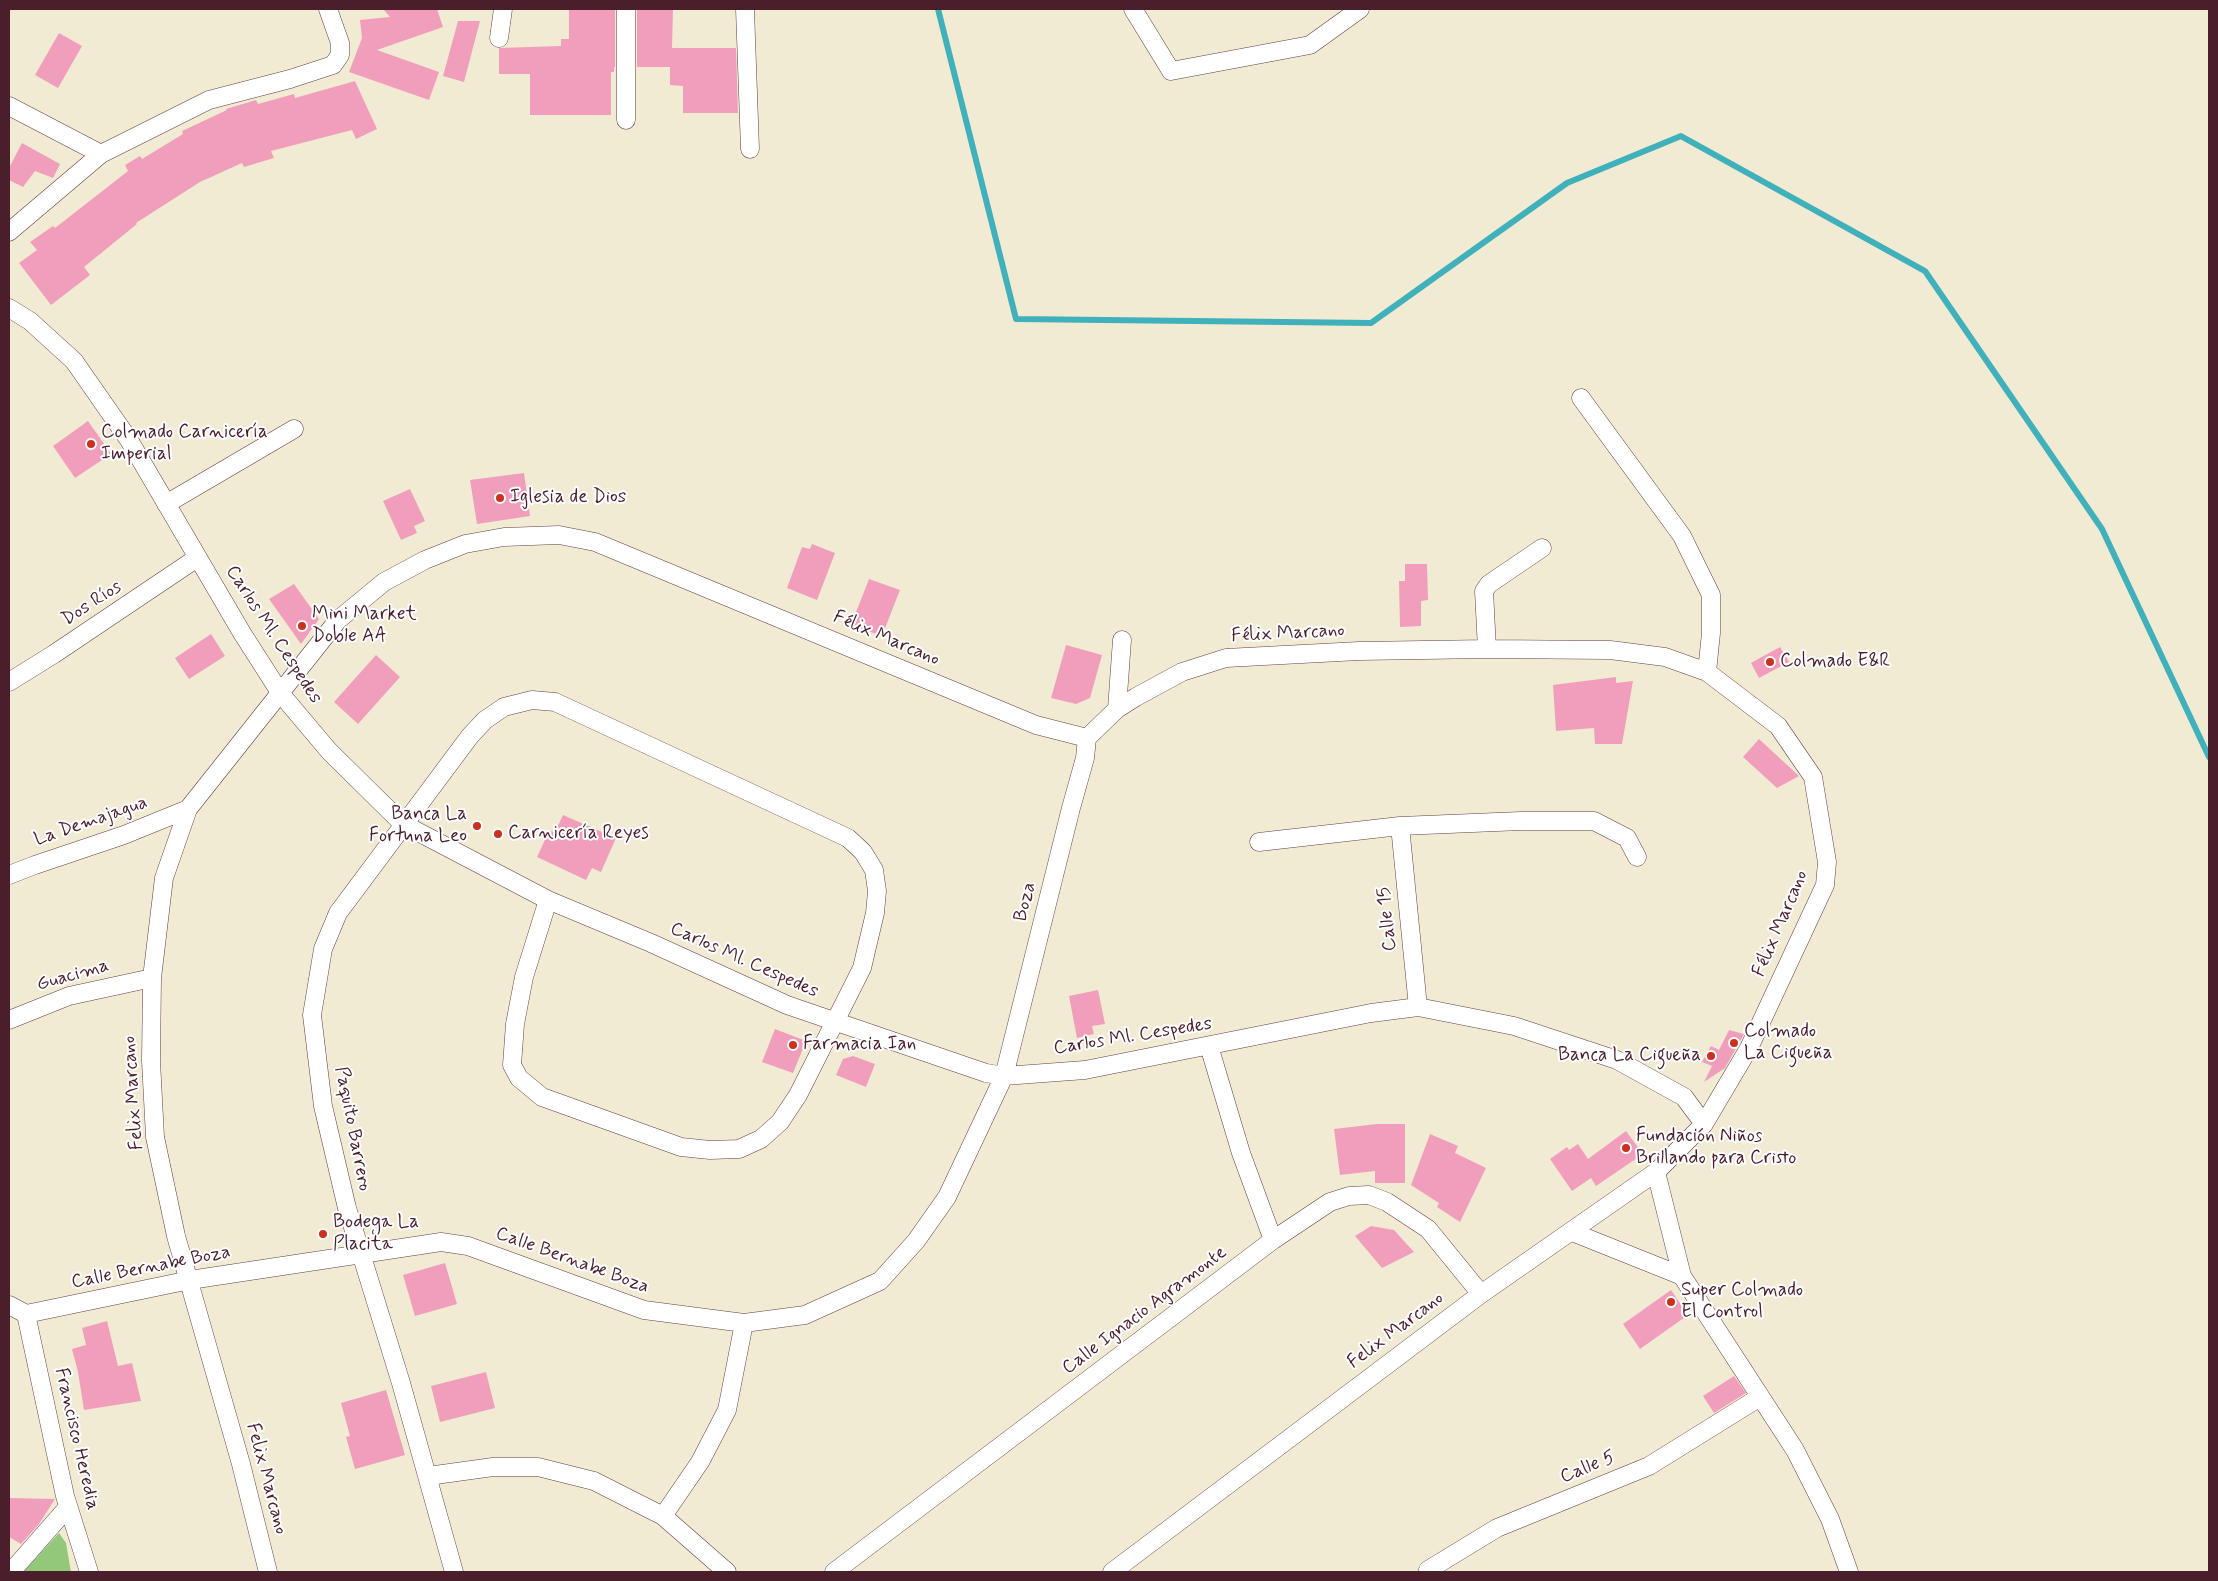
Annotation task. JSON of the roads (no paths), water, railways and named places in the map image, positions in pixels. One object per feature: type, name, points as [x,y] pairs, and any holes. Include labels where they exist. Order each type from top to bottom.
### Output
[{"type":"street","points":[[9,232],[101,154],[209,100],[290,79],[333,64],[340,55],[340,42],[328,9]]},
{"type":"street","points":[[499,38],[503,9]]},
{"type":"street","points":[[626,9],[626,120]]},
{"type":"street","points":[[745,9],[750,149]]},
{"type":"street","points":[[1133,9],[1171,71],[1310,45],[1360,9]]},
{"type":"street","points":[[9,106],[101,154]]},
{"type":"street","name":"Carlos Ml. Cespedes","points":[[9,308],[30,321],[74,361],[129,440],[197,558],[281,694],[329,751],[403,824],[548,900],[650,943],[787,1005],[986,1073],[1004,1076],[1085,1070],[1371,1014],[1418,1007],[1514,1026],[1618,1060],[1684,1096],[1704,1124]]},
{"type":"street","points":[[1581,398],[1682,536],[1712,595],[1712,633],[1707,672]]},
{"type":"street","points":[[166,504],[294,429]]},
{"type":"street","name":"Félix Marcano","points":[[281,694],[338,620],[384,582],[425,560],[465,544],[504,537],[559,535],[595,542],[1036,725],[1087,738],[1117,709],[1182,672],[1226,658],[1359,651],[1486,649],[1610,650],[1665,657],[1707,672],[1778,726],[1813,777],[1826,862],[1825,885],[1749,1048],[1704,1124]]},
{"type":"street","points":[[1486,649],[1484,591],[1489,584],[1542,548]]},
{"type":"street","name":"Dos Ríos","points":[[9,682],[197,558]]},
{"type":"street","points":[[1117,709],[1122,640]]},
{"type":"street","name":"Felix Marcano","points":[[268,1572],[241,1464],[176,1236],[155,1137],[151,1061],[152,978],[164,878],[188,809],[281,694]]},
{"type":"street","name":"Paquito Barrero","points":[[454,1572],[428,1476],[347,1208],[323,1106],[312,1015],[323,949],[338,914],[403,824],[484,720],[504,707],[532,700],[555,702],[848,838],[863,852],[874,870],[877,891],[876,913],[862,968],[836,1023],[798,1095],[780,1122],[761,1139],[739,1149],[710,1150],[681,1147],[542,1097],[519,1078],[512,1066],[515,1024],[524,977],[548,900]]},
{"type":"street","name":"Boza","points":[[1004,1076],[1085,758],[1087,738]]},
{"type":"street","name":"La Demajagua","points":[[9,875],[124,836],[188,809]]},
{"type":"street","points":[[1258,842],[1400,826],[1521,821],[1594,821],[1627,838],[1637,858]]},
{"type":"street","name":"Calle 15","points":[[1400,826],[1418,1007]]},
{"type":"street","name":"Guacima","points":[[9,1020],[69,996],[152,978]]},
{"type":"street","points":[[1209,1046],[1241,1153],[1273,1240]]},
{"type":"street","name":"Calle Bernabe Boza","points":[[26,1314],[190,1280],[442,1242],[468,1246],[644,1310],[744,1323],[805,1315],[880,1281],[916,1241],[947,1197],[1004,1076]]},
{"type":"street","name":"Felix Marcano","points":[[1112,1572],[1481,1294],[1656,1172],[1704,1124]]},
{"type":"street","points":[[1656,1172],[1682,1276],[1795,1450],[1830,1519],[1848,1572]]},
{"type":"street","name":"Calle Ignacio Agramonte","points":[[834,1572],[1273,1240],[1330,1202],[1349,1196],[1369,1195],[1387,1202],[1428,1229],[1481,1294]]},
{"type":"street","points":[[1572,1232],[1682,1276]]},
{"type":"street","points":[[9,1305],[26,1314]]},
{"type":"street","name":"Francisco Heredia","points":[[26,1314],[68,1508],[89,1572]]},
{"type":"street","points":[[663,1516],[700,1462],[727,1410],[744,1323]]},
{"type":"street","name":"Calle 5","points":[[1428,1570],[1496,1528],[1649,1466],[1760,1397]]},
{"type":"street","points":[[428,1476],[494,1467],[538,1467],[594,1482],[663,1516],[727,1572]]},
{"type":"street","points":[[11,1572],[68,1508]]},
{"type":"waterway","points":[[938,9],[1016,319],[1371,323],[1567,183],[1681,136],[1925,271],[2102,529],[2209,757]]},
{"type":"place","name":"Colmado Carnicería Imperial","points":[[91,444]]},
{"type":"place","name":"Iglesia de Dios","points":[[500,498]]},
{"type":"place","name":"Mini Market Doble AA","points":[[302,626]]},
{"type":"place","name":"Colmado E&R","points":[[1770,662]]},
{"type":"place","name":"Banca La Fortuna Leo","points":[[477,826]]},
{"type":"place","name":"Carnicería Reyes","points":[[498,834]]},
{"type":"place","name":"Colmado La Cigueña","points":[[1734,1043]]},
{"type":"place","name":"Farmacia Ian","points":[[793,1045]]},
{"type":"place","name":"Banca La Cigueña","points":[[1711,1056]]},
{"type":"place","name":"Fundación Niños Brillando para Cristo","points":[[1626,1148]]},
{"type":"place","name":"Bodega La Placita","points":[[323,1234]]},
{"type":"place","name":"Super Colmado El Control","points":[[1671,1302]]}]
